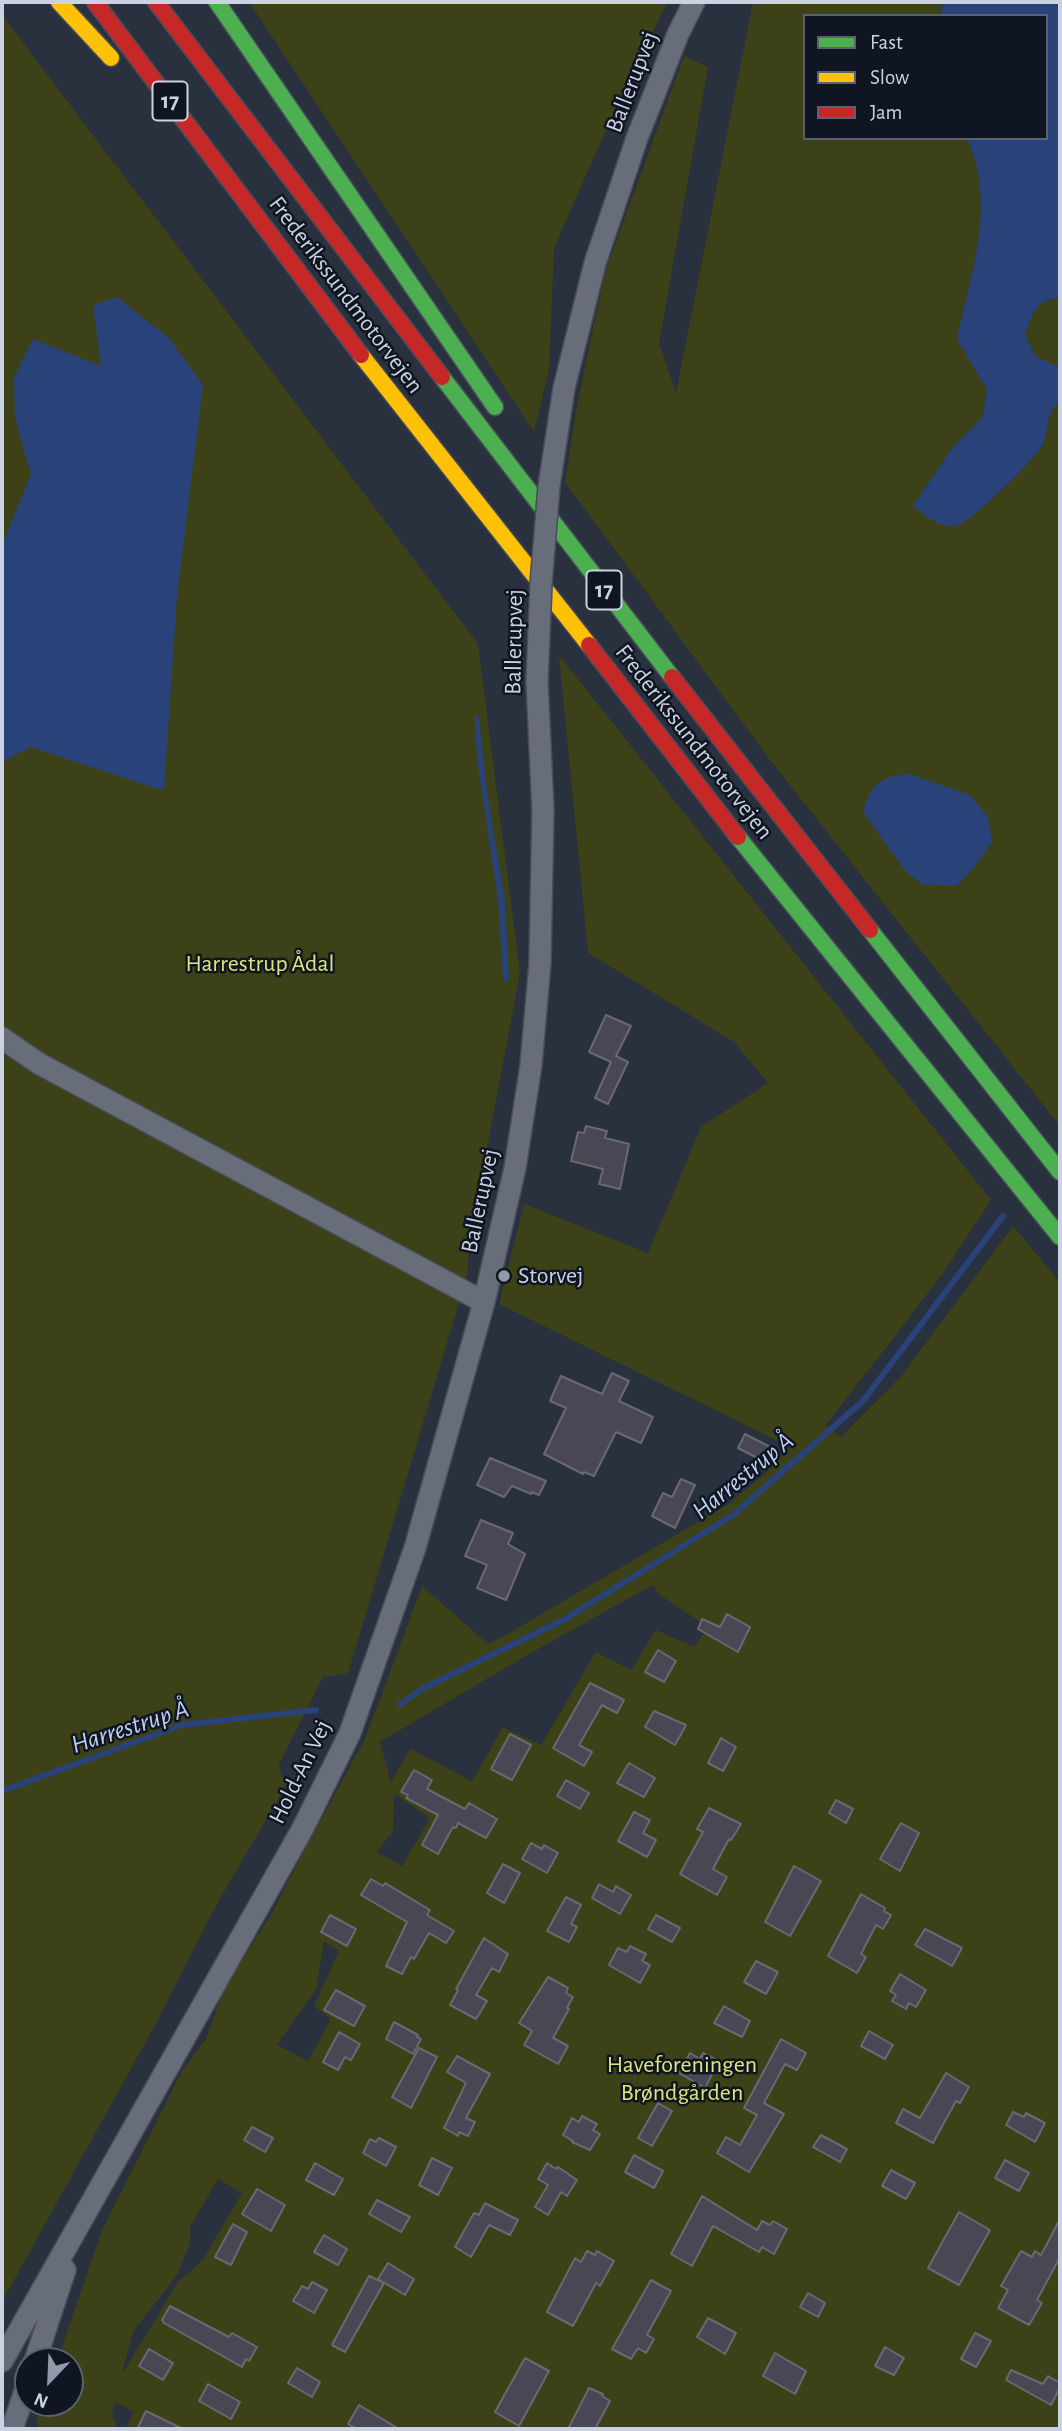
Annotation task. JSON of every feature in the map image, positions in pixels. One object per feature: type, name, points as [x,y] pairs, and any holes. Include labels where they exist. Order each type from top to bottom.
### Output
[{"type":"highway","points":[[59,2],[124,71]]},
{"type":"highway","name":"Frederikssundmotorvejen","points":[[96,2],[312,292],[794,907],[1060,1237]]},
{"type":"highway","name":"Frederikssundmotorvejen","points":[[156,2],[629,622],[1060,1172]]},
{"type":"highway","points":[[214,2],[505,422]]},
{"type":"highway","points":[[142,91],[244,200]]},
{"type":"highway","points":[[537,467],[560,501]]},
{"type":"highway","points":[[575,524],[629,622]]},
{"type":"street","name":"Ballerupvej","points":[[484,1302],[515,1168],[536,1015],[540,962],[542,810],[537,682],[541,584],[547,510],[564,388],[595,262],[637,138],[694,2]]},
{"type":"street","points":[[2,1038],[38,1063],[484,1302]]},
{"type":"street","name":"Hold-An Vej","points":[[2,2361],[146,2102],[278,1874],[349,1733],[415,1548],[484,1302]]},
{"type":"street","name":"Hold-An Vej","points":[[40,2347],[78,2228]]},
{"type":"green space","points":[[249,2],[668,2],[627,82],[554,248],[549,369],[534,432]]},
{"type":"green space","points":[[753,2],[943,2],[941,14],[803,14],[803,140],[968,140],[976,163],[981,213],[974,264],[957,339],[987,390],[982,418],[952,448],[913,506],[959,525],[1003,489],[1043,446],[1051,408],[1060,400],[1060,1126],[770,760],[565,482],[577,406],[605,272],[684,56],[708,67],[659,343],[676,393]]},
{"type":"green space","name":"Harrestrup Ådal","points":[[2,10],[3,16],[478,644],[520,973],[470,1238],[467,1276],[348,1673],[323,1677],[279,1764],[285,1787],[217,1904],[154,2027],[2,2302]]},
{"type":"green space","points":[[1060,297],[1058,368],[1035,356],[1025,334],[1036,309],[1045,302]]},
{"type":"green space","name":"Haveforeningen Brøndgården","points":[[559,655],[991,1200],[942,1275],[826,1425],[841,1437],[903,1374],[1013,1226],[1060,1282],[1060,2429],[126,2429],[134,2412],[115,2402],[112,2413],[117,2429],[39,2429],[37,2417],[84,2417],[84,2347],[62,2347],[102,2230],[182,2071],[206,2039],[225,1987],[271,1915],[365,1739],[422,1586],[488,1644],[727,1505],[768,1471],[790,1447],[499,1304],[524,1204],[648,1253],[701,1127],[768,1083],[734,1042],[588,953]],"holes":[[[653,1585],[660,1595],[708,1627],[694,1647],[656,1630],[631,1670],[596,1652],[541,1745],[503,1727],[472,1781],[410,1749],[391,1782],[380,1742]],[[394,1794],[430,1818],[402,1866],[377,1852],[393,1831]],[[324,1941],[339,1951],[314,2006],[331,2019],[308,2061],[277,2045],[316,1989]],[[218,2179],[242,2193],[202,2261],[178,2282],[122,2374],[133,2332],[177,2275],[190,2244],[190,2227]]]},
{"type":"water","points":[[943,2],[1060,2],[1060,297],[1045,302],[1036,309],[1025,334],[1035,356],[1060,368],[1060,400],[1050,416],[1043,444],[1029,462],[1002,490],[956,526],[933,520],[913,506],[952,448],[982,418],[987,390],[957,339],[974,264],[981,213],[976,163],[968,140],[1048,140],[1048,14],[941,14]]},
{"type":"water","points":[[117,297],[169,338],[203,385],[177,596],[164,791],[31,747],[2,762],[2,545],[31,474],[15,419],[14,378],[33,339],[101,366],[93,305]]},
{"type":"water","points":[[475,714],[479,717],[487,793],[505,901],[509,980],[506,983],[503,978],[498,900],[477,759]]},
{"type":"water","points":[[910,774],[970,795],[988,817],[992,842],[972,870],[956,886],[924,885],[906,872],[863,812],[869,794],[879,783],[885,779]]},
{"type":"building","points":[[606,1015],[631,1026],[616,1056],[628,1062],[608,1104],[595,1098],[611,1062],[589,1052]]},
{"type":"building","points":[[586,1126],[607,1131],[605,1138],[629,1144],[620,1189],[599,1184],[603,1169],[571,1161],[578,1132],[584,1133]]},
{"type":"building","points":[[612,1373],[629,1381],[619,1401],[653,1417],[641,1443],[616,1432],[594,1476],[584,1472],[583,1474],[544,1454],[566,1408],[550,1401],[561,1376],[602,1394]]},
{"type":"building","points":[[745,1434],[778,1451],[771,1465],[738,1448]]},
{"type":"building","points":[[490,1458],[546,1481],[539,1495],[512,1486],[504,1497],[477,1485]]},
{"type":"building","points":[[681,1479],[695,1485],[675,1528],[652,1516],[663,1493],[672,1497]]},
{"type":"building","points":[[481,1520],[513,1533],[508,1544],[525,1554],[506,1600],[477,1588],[487,1565],[465,1556]]},
{"type":"building","points":[[727,1614],[750,1627],[738,1652],[698,1629],[702,1619],[720,1627]]},
{"type":"building","points":[[658,1650],[676,1661],[664,1682],[645,1672]]},
{"type":"building","points":[[590,1683],[624,1700],[617,1713],[602,1705],[579,1745],[592,1752],[584,1766],[553,1748]]},
{"type":"building","points":[[654,1711],[686,1725],[675,1745],[645,1727]]},
{"type":"building","points":[[510,1734],[531,1745],[512,1780],[491,1769]]},
{"type":"building","points":[[721,1738],[736,1747],[723,1771],[708,1763]]},
{"type":"building","points":[[629,1763],[655,1778],[644,1797],[617,1783]]},
{"type":"building","points":[[414,1770],[432,1780],[427,1789],[465,1809],[469,1803],[497,1819],[486,1838],[458,1823],[438,1854],[422,1845],[438,1815],[406,1798],[408,1795],[401,1792]]},
{"type":"building","points":[[566,1780],[589,1793],[580,1809],[557,1796]]},
{"type":"building","points":[[836,1800],[853,1809],[846,1823],[829,1813]]},
{"type":"building","points":[[709,1808],[741,1824],[731,1840],[729,1839],[713,1869],[727,1877],[717,1895],[680,1874],[703,1832],[697,1829]]},
{"type":"building","points":[[634,1812],[650,1820],[643,1833],[656,1840],[647,1857],[618,1841]]},
{"type":"building","points":[[901,1823],[919,1833],[900,1871],[880,1859]]},
{"type":"building","points":[[531,1843],[542,1849],[544,1845],[558,1853],[547,1873],[522,1859]]},
{"type":"building","points":[[503,1864],[520,1873],[504,1903],[487,1893]]},
{"type":"building","points":[[794,1866],[821,1881],[790,1936],[765,1922]]},
{"type":"building","points":[[371,1879],[383,1886],[385,1883],[430,1910],[427,1915],[454,1931],[446,1943],[429,1933],[402,1974],[386,1966],[407,1922],[361,1895]]},
{"type":"building","points":[[599,1884],[613,1892],[616,1886],[631,1895],[620,1914],[592,1898]]},
{"type":"building","points":[[861,1894],[885,1908],[884,1911],[891,1915],[883,1929],[876,1925],[861,1954],[866,1957],[857,1973],[828,1956]]},
{"type":"building","points":[[566,1897],[581,1905],[571,1924],[577,1927],[569,1942],[547,1931]]},
{"type":"building","points":[[330,1915],[356,1929],[347,1946],[321,1932]]},
{"type":"building","points":[[656,1915],[680,1928],[672,1942],[648,1929]]},
{"type":"building","points":[[925,1929],[962,1948],[952,1966],[915,1945]]},
{"type":"building","points":[[484,1938],[508,1954],[499,1972],[492,1968],[476,1995],[487,2001],[476,2019],[450,2005]]},
{"type":"building","points":[[630,1946],[646,1954],[642,1961],[650,1965],[640,1983],[609,1965],[618,1948],[627,1952]]},
{"type":"building","points":[[756,1961],[778,1972],[766,1994],[744,1982]]},
{"type":"building","points":[[900,1974],[926,1990],[916,2007],[909,2003],[906,2009],[892,2001],[896,1995],[890,1991]]},
{"type":"building","points":[[548,1977],[568,1988],[566,1993],[573,1997],[553,2038],[568,2046],[558,2064],[524,2045],[532,2031],[519,2023]]},
{"type":"building","points":[[336,1990],[365,2006],[354,2026],[324,2010]]},
{"type":"building","points":[[724,2006],[750,2021],[742,2037],[714,2023]]},
{"type":"building","points":[[394,2022],[421,2039],[413,2054],[386,2039]]},
{"type":"building","points":[[869,2031],[893,2045],[885,2059],[861,2046]]},
{"type":"building","points":[[339,2032],[360,2044],[351,2060],[345,2057],[338,2070],[323,2062]]},
{"type":"building","points":[[781,2039],[806,2053],[797,2070],[785,2064],[764,2103],[784,2114],[749,2172],[717,2153],[726,2137],[740,2145],[757,2115],[744,2108]]},
{"type":"building","points":[[419,2048],[437,2057],[411,2108],[392,2097]]},
{"type":"building","points":[[690,2053],[700,2059],[703,2053],[719,2061],[705,2088],[679,2073]]},
{"type":"building","points":[[457,2056],[490,2074],[466,2118],[475,2122],[468,2136],[459,2132],[458,2136],[444,2128],[466,2083],[447,2072]]},
{"type":"building","points":[[946,2073],[969,2087],[960,2103],[956,2101],[933,2143],[896,2123],[903,2109],[920,2118]]},
{"type":"building","points":[[658,2103],[672,2111],[652,2146],[638,2138]]},
{"type":"building","points":[[1013,2112],[1024,2117],[1026,2113],[1045,2123],[1035,2142],[1006,2125]]},
{"type":"building","points":[[582,2116],[597,2124],[593,2130],[600,2134],[590,2150],[563,2135],[572,2118],[579,2122]]},
{"type":"building","points":[[252,2127],[273,2138],[265,2152],[244,2140]]},
{"type":"building","points":[[821,2135],[847,2149],[840,2162],[813,2147]]},
{"type":"building","points":[[379,2138],[396,2147],[386,2166],[363,2153],[370,2139],[376,2142]]},
{"type":"building","points":[[634,2155],[663,2171],[654,2188],[625,2172]]},
{"type":"building","points":[[432,2158],[452,2168],[438,2195],[419,2185]]},
{"type":"building","points":[[1005,2160],[1029,2173],[1019,2191],[995,2178]]},
{"type":"building","points":[[315,2163],[343,2179],[334,2195],[306,2180]]},
{"type":"building","points":[[547,2163],[577,2180],[567,2196],[561,2192],[548,2215],[535,2207],[548,2185],[538,2179]]},
{"type":"building","points":[[891,2170],[915,2183],[906,2199],[882,2186]]},
{"type":"building","points":[[257,2189],[285,2205],[271,2231],[242,2214]]},
{"type":"building","points":[[702,2196],[757,2230],[762,2221],[770,2225],[773,2221],[787,2229],[774,2254],[762,2247],[759,2252],[713,2226],[692,2266],[671,2254]]},
{"type":"building","points":[[377,2200],[410,2217],[401,2232],[369,2214]]},
{"type":"building","points":[[485,2203],[518,2220],[510,2235],[489,2225],[471,2257],[455,2247],[474,2213],[479,2215]]},
{"type":"building","points":[[959,2212],[990,2230],[959,2285],[928,2268]]},
{"type":"building","points":[[1060,2219],[1060,2257],[1037,2300],[1042,2303],[1029,2325],[998,2308],[1008,2290],[1001,2286],[1021,2251],[1032,2257],[1035,2251],[1041,2255]]},
{"type":"building","points":[[233,2224],[247,2232],[231,2265],[215,2257]]},
{"type":"building","points":[[324,2235],[347,2249],[338,2265],[314,2252]]},
{"type":"building","points":[[587,2251],[595,2255],[597,2251],[614,2261],[600,2286],[596,2283],[573,2326],[547,2312],[575,2258],[581,2262]]},
{"type":"building","points":[[388,2263],[414,2279],[405,2295],[378,2279]]},
{"type":"building","points":[[369,2276],[384,2283],[345,2352],[332,2345]]},
{"type":"building","points":[[651,2280],[671,2291],[647,2335],[654,2339],[646,2353],[638,2348],[631,2359],[612,2349]]},
{"type":"building","points":[[312,2282],[327,2290],[314,2313],[293,2301],[302,2286],[308,2289]]},
{"type":"building","points":[[808,2293],[825,2303],[818,2317],[800,2307]]},
{"type":"building","points":[[170,2306],[229,2337],[232,2333],[257,2347],[249,2361],[246,2359],[242,2367],[164,2323],[162,2320]]},
{"type":"building","points":[[708,2318],[736,2333],[725,2354],[697,2337]]},
{"type":"building","points":[[975,2333],[991,2341],[976,2367],[961,2359]]},
{"type":"building","points":[[885,2347],[904,2358],[894,2375],[875,2366]]},
{"type":"building","points":[[149,2349],[173,2363],[163,2380],[139,2366]]},
{"type":"building","points":[[775,2353],[806,2371],[795,2394],[763,2376]]},
{"type":"building","points":[[525,2358],[549,2371],[519,2426],[495,2412]]},
{"type":"building","points":[[297,2368],[320,2382],[312,2397],[288,2383]]},
{"type":"building","points":[[1011,2370],[1043,2384],[1048,2376],[1060,2383],[1051,2405],[1006,2380]]},
{"type":"building","points":[[208,2384],[240,2402],[231,2419],[199,2401]]},
{"type":"building","points":[[589,2388],[603,2394],[602,2396],[610,2401],[595,2429],[568,2429]]},
{"type":"building","points":[[359,2405],[399,2429],[357,2429],[348,2424]]},
{"type":"building","points":[[146,2411],[183,2429],[137,2429]]},
{"type":"waterway","name":"Harrestrup Å","points":[[400,1704],[424,1688],[565,1619],[733,1515],[863,1401],[1003,1216]]},
{"type":"waterway","name":"Harrestrup Å","points":[[2,1791],[182,1725],[316,1710]]},
{"type":"traffic: fast","points":[[217,2],[495,407]]},
{"type":"traffic: fast","points":[[442,377],[672,677]]},
{"type":"traffic: fast","points":[[738,837],[1060,1237]]},
{"type":"traffic: fast","points":[[870,930],[1060,1172]]},
{"type":"traffic: slow","points":[[59,2],[111,58]]},
{"type":"traffic: slow","points":[[361,355],[589,645]]},
{"type":"traffic: jam","points":[[95,2],[361,355]]},
{"type":"traffic: jam","points":[[156,2],[442,377]]},
{"type":"traffic: jam","points":[[589,645],[738,837]]},
{"type":"traffic: jam","points":[[672,677],[870,930]]},
{"type":"place","name":"Storvej","points":[[504,1276]]}]
